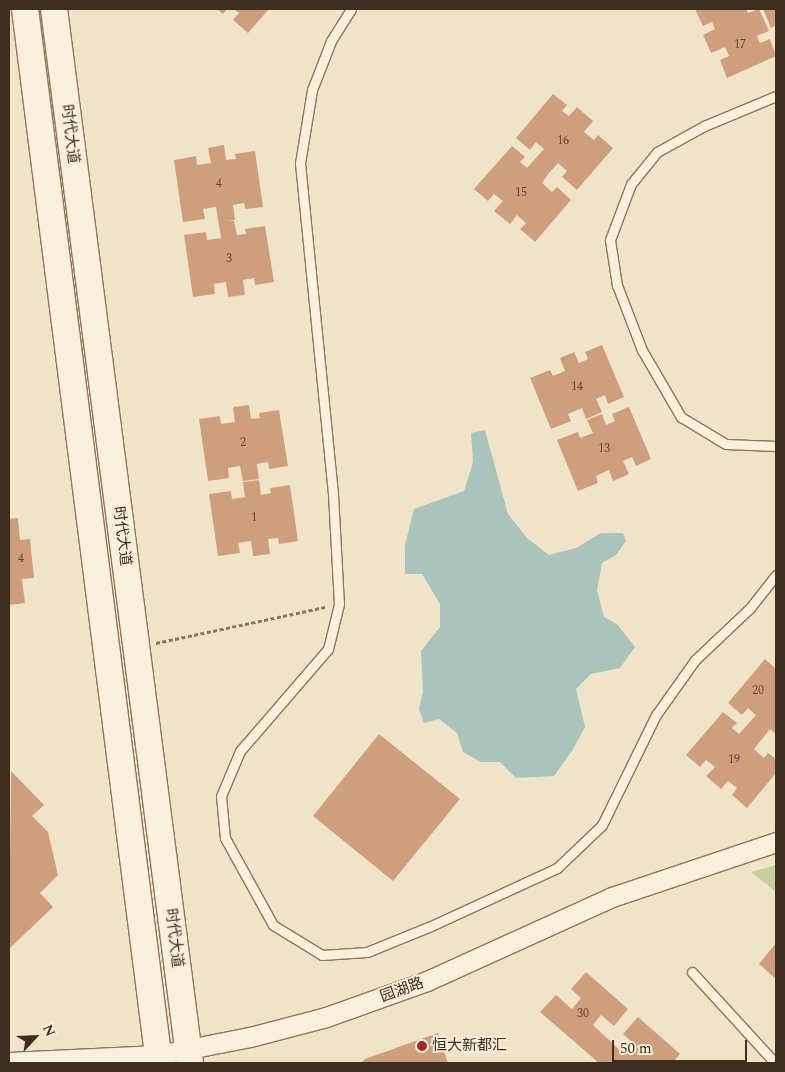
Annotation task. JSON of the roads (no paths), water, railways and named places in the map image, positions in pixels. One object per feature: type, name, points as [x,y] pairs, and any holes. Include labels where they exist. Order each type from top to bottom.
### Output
[{"type":"main road","name":"时代大道","points":[[25,9],[159,1059]]},
{"type":"main road","name":"时代大道","points":[[54,9],[189,1056]]},
{"type":"street","name":"园湖路","points":[[9,1062],[159,1059],[189,1056],[326,1017],[409,988],[612,897],[776,842]]},
{"type":"lane","points":[[351,9],[331,41],[312,90],[300,162],[333,494],[339,604],[328,648],[240,751],[221,796],[225,838],[273,925],[322,956],[367,952],[431,926],[557,868],[602,825],[656,715],[695,660],[750,608],[776,575]]},
{"type":"lane","points":[[776,96],[704,126],[657,152],[631,184],[610,240],[617,285],[642,350],[681,417],[726,444],[776,446]]},
{"type":"lane","points":[[692,972],[774,1063]]},
{"type":"water","points":[[485,430],[508,514],[527,538],[549,555],[576,548],[601,533],[623,533],[626,541],[616,555],[602,563],[597,590],[604,617],[617,624],[635,647],[620,668],[591,674],[576,689],[585,727],[572,751],[554,776],[516,778],[500,762],[481,762],[463,752],[457,733],[439,719],[424,723],[419,709],[423,692],[421,651],[440,627],[440,604],[422,574],[405,574],[405,545],[414,509],[464,491],[473,462],[471,433]]},
{"type":"place","name":"恒大新都汇","points":[[422,1046]]}]
